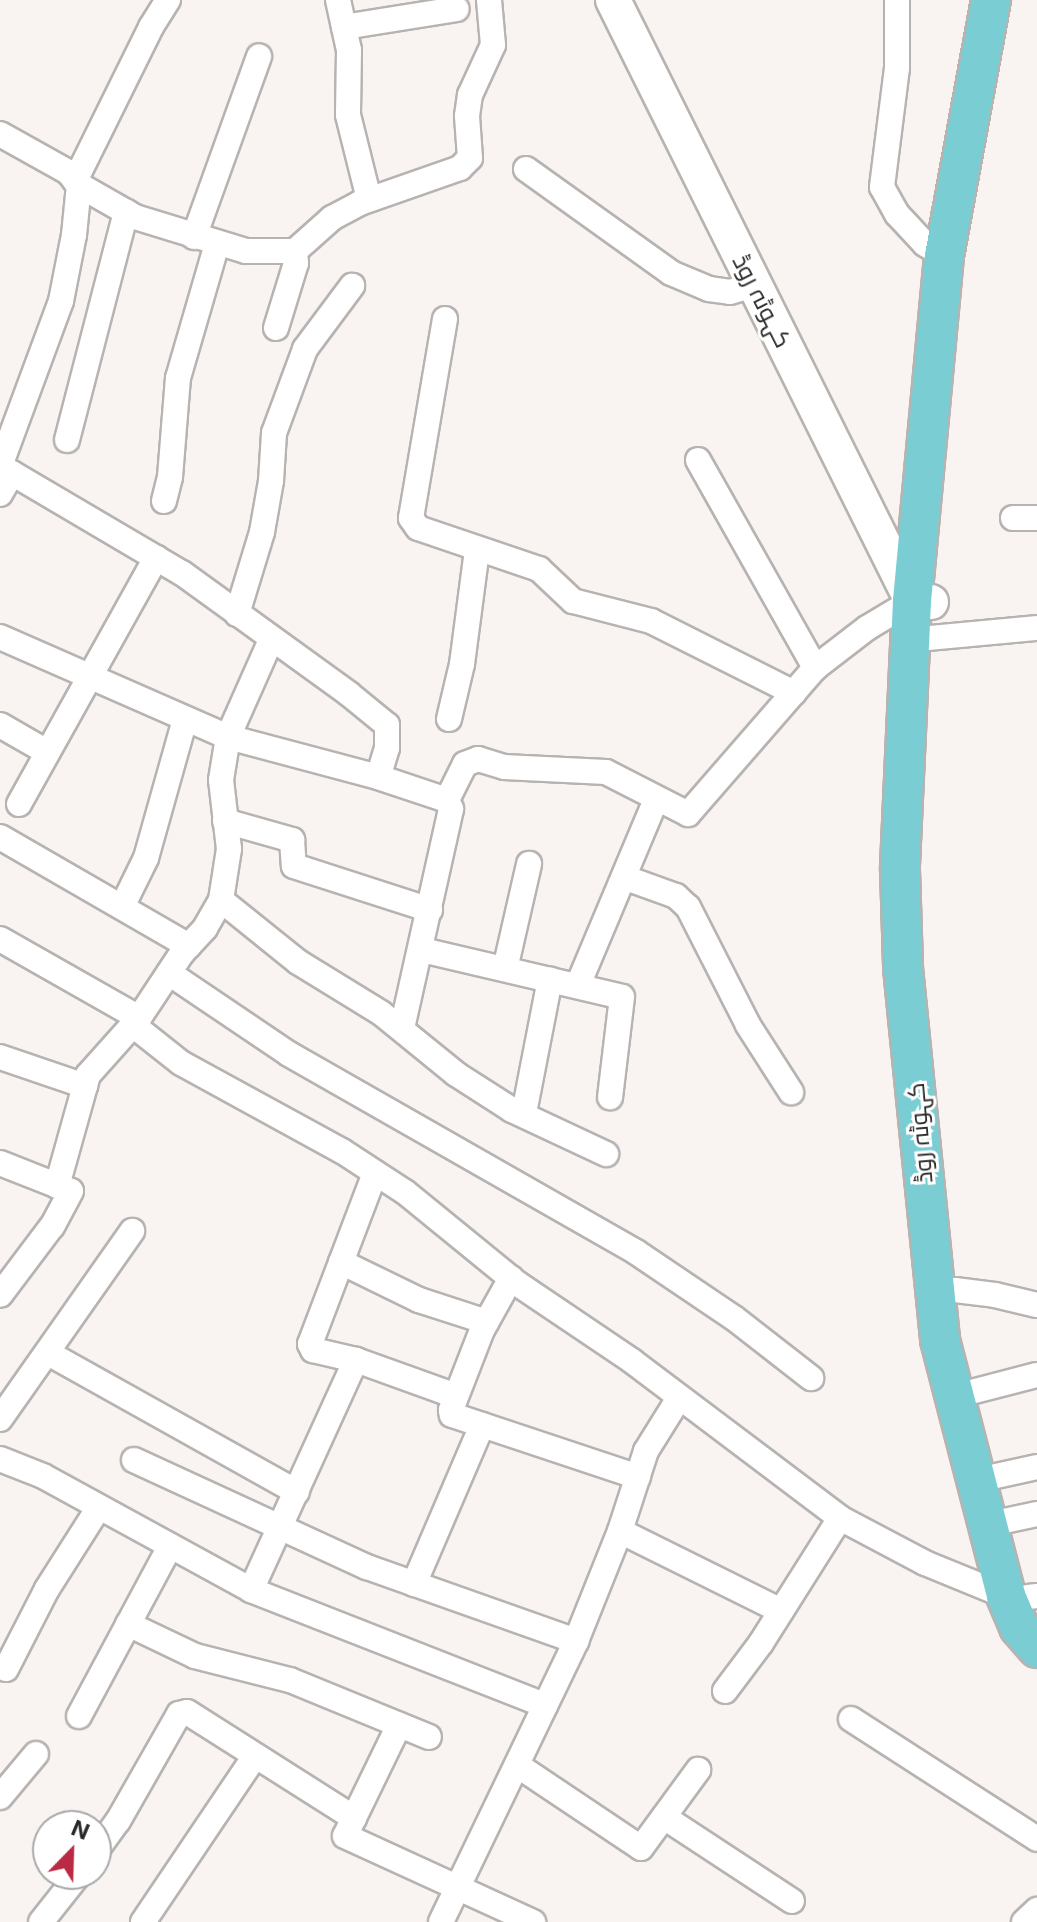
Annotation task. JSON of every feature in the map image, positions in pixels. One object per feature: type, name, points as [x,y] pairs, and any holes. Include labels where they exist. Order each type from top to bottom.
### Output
[{"type":"main road","name":"کہوٹہ روڈ","points":[[613,0],[924,613],[922,871],[944,1291],[940,1340],[1011,1519]]},
{"type":"main road","points":[[924,613],[944,256],[991,0]]},
{"type":"main road","points":[[924,613],[964,260],[989,109],[1012,0]]},
{"type":"main road","name":"کہوٹہ روڈ","points":[[944,1291],[1011,1519],[1027,1602],[1019,1627],[1037,1648]]},
{"type":"street","points":[[168,0],[138,52],[77,183],[74,235],[61,301],[3,475],[156,558],[387,725],[387,748],[378,777]]},
{"type":"street","points":[[338,0],[349,50],[348,115],[369,199]]},
{"type":"street","points":[[0,134],[68,172],[77,183],[126,212],[206,241],[246,251],[295,251],[332,218],[369,199],[460,168],[470,158],[467,116],[470,95],[493,45],[489,0]]},
{"type":"street","points":[[897,0],[897,68],[882,187],[897,214],[925,244],[944,256]]},
{"type":"street","points":[[344,27],[457,9]]},
{"type":"street","points":[[164,501],[170,477],[178,378],[206,241],[259,56]]},
{"type":"street","points":[[526,169],[671,273],[709,289],[730,292],[755,285]]},
{"type":"street","points":[[67,440],[126,212]]},
{"type":"street","points":[[276,328],[296,263],[295,251]]},
{"type":"street","points":[[237,614],[262,532],[271,481],[274,433],[305,349],[352,286]]},
{"type":"street","points":[[445,319],[411,518],[418,528],[539,569],[573,601],[651,621],[794,693]]},
{"type":"street","points":[[698,460],[815,668]]},
{"type":"street","points":[[449,719],[462,664],[477,550]]},
{"type":"street","points":[[19,804],[156,558]]},
{"type":"street","points":[[447,800],[465,764],[478,759],[504,767],[606,772],[688,814],[815,668],[924,613],[1037,628]]},
{"type":"street","points":[[0,637],[228,737],[378,777],[447,800],[451,809],[402,1029]]},
{"type":"street","points":[[57,1186],[88,1075],[136,1021],[221,900],[229,849],[221,780],[228,737],[271,640]]},
{"type":"street","points":[[122,907],[146,858],[185,719]]},
{"type":"street","points":[[0,725],[47,752]]},
{"type":"street","points":[[578,985],[626,878],[656,799]]},
{"type":"street","points":[[225,821],[292,840],[294,866],[430,910]]},
{"type":"street","points":[[0,837],[189,946]]},
{"type":"street","points":[[505,969],[529,864]]},
{"type":"street","points":[[626,878],[676,896],[688,907],[748,1025],[791,1092]]},
{"type":"street","points":[[221,900],[298,962],[402,1029],[456,1074],[512,1110],[606,1154]]},
{"type":"street","points":[[0,939],[136,1021],[181,1063],[287,1119],[405,1192],[511,1278],[579,1323],[840,1518],[925,1563],[1027,1602]]},
{"type":"street","points":[[422,950],[622,997],[610,1097]]},
{"type":"street","points":[[169,973],[289,1054],[636,1252],[734,1318],[811,1378]]},
{"type":"street","points":[[524,1113],[550,979]]},
{"type":"street","points":[[0,1057],[85,1086]]},
{"type":"street","points":[[0,1163],[71,1191],[52,1226],[0,1295]]},
{"type":"street","points":[[375,1173],[310,1344],[313,1350],[356,1360],[456,1396]]},
{"type":"street","points":[[0,1419],[132,1231]]},
{"type":"street","points":[[341,1262],[419,1300],[487,1322]]},
{"type":"street","points":[[511,1278],[487,1322],[456,1396],[452,1415],[638,1477]]},
{"type":"street","points":[[944,1291],[1037,1305]]},
{"type":"street","points":[[48,1353],[297,1492]]},
{"type":"street","points":[[251,1590],[356,1360]]},
{"type":"street","points":[[975,1391],[1037,1375]]},
{"type":"street","points":[[441,1922],[576,1641],[620,1531],[646,1451],[679,1398]]},
{"type":"street","points":[[414,1584],[482,1425]]},
{"type":"street","points":[[0,1459],[43,1476],[251,1590],[545,1705]]},
{"type":"street","points":[[134,1460],[282,1525],[367,1567],[576,1641]]},
{"type":"street","points":[[996,1476],[1037,1467]]},
{"type":"street","points":[[6,1669],[47,1589],[99,1507]]},
{"type":"street","points":[[725,1691],[840,1518]]},
{"type":"street","points":[[620,1531],[781,1611]]},
{"type":"street","points":[[79,1716],[170,1546]]},
{"type":"street","points":[[128,1624],[195,1656],[290,1680],[429,1737]]},
{"type":"street","points":[[112,1828],[179,1714],[187,1712],[354,1818]]},
{"type":"street","points":[[851,1719],[1037,1839]]},
{"type":"street","points":[[399,1725],[345,1836],[533,1922]]},
{"type":"street","points":[[0,1797],[36,1754]]},
{"type":"street","points":[[143,1922],[255,1756]]},
{"type":"street","points":[[517,1765],[641,1848],[698,1770]]},
{"type":"street","points":[[664,1817],[792,1901]]},
{"type":"street","points":[[41,1922],[66,1890]]},
{"type":"street","points":[[1024,1922],[1037,1910]]}]
